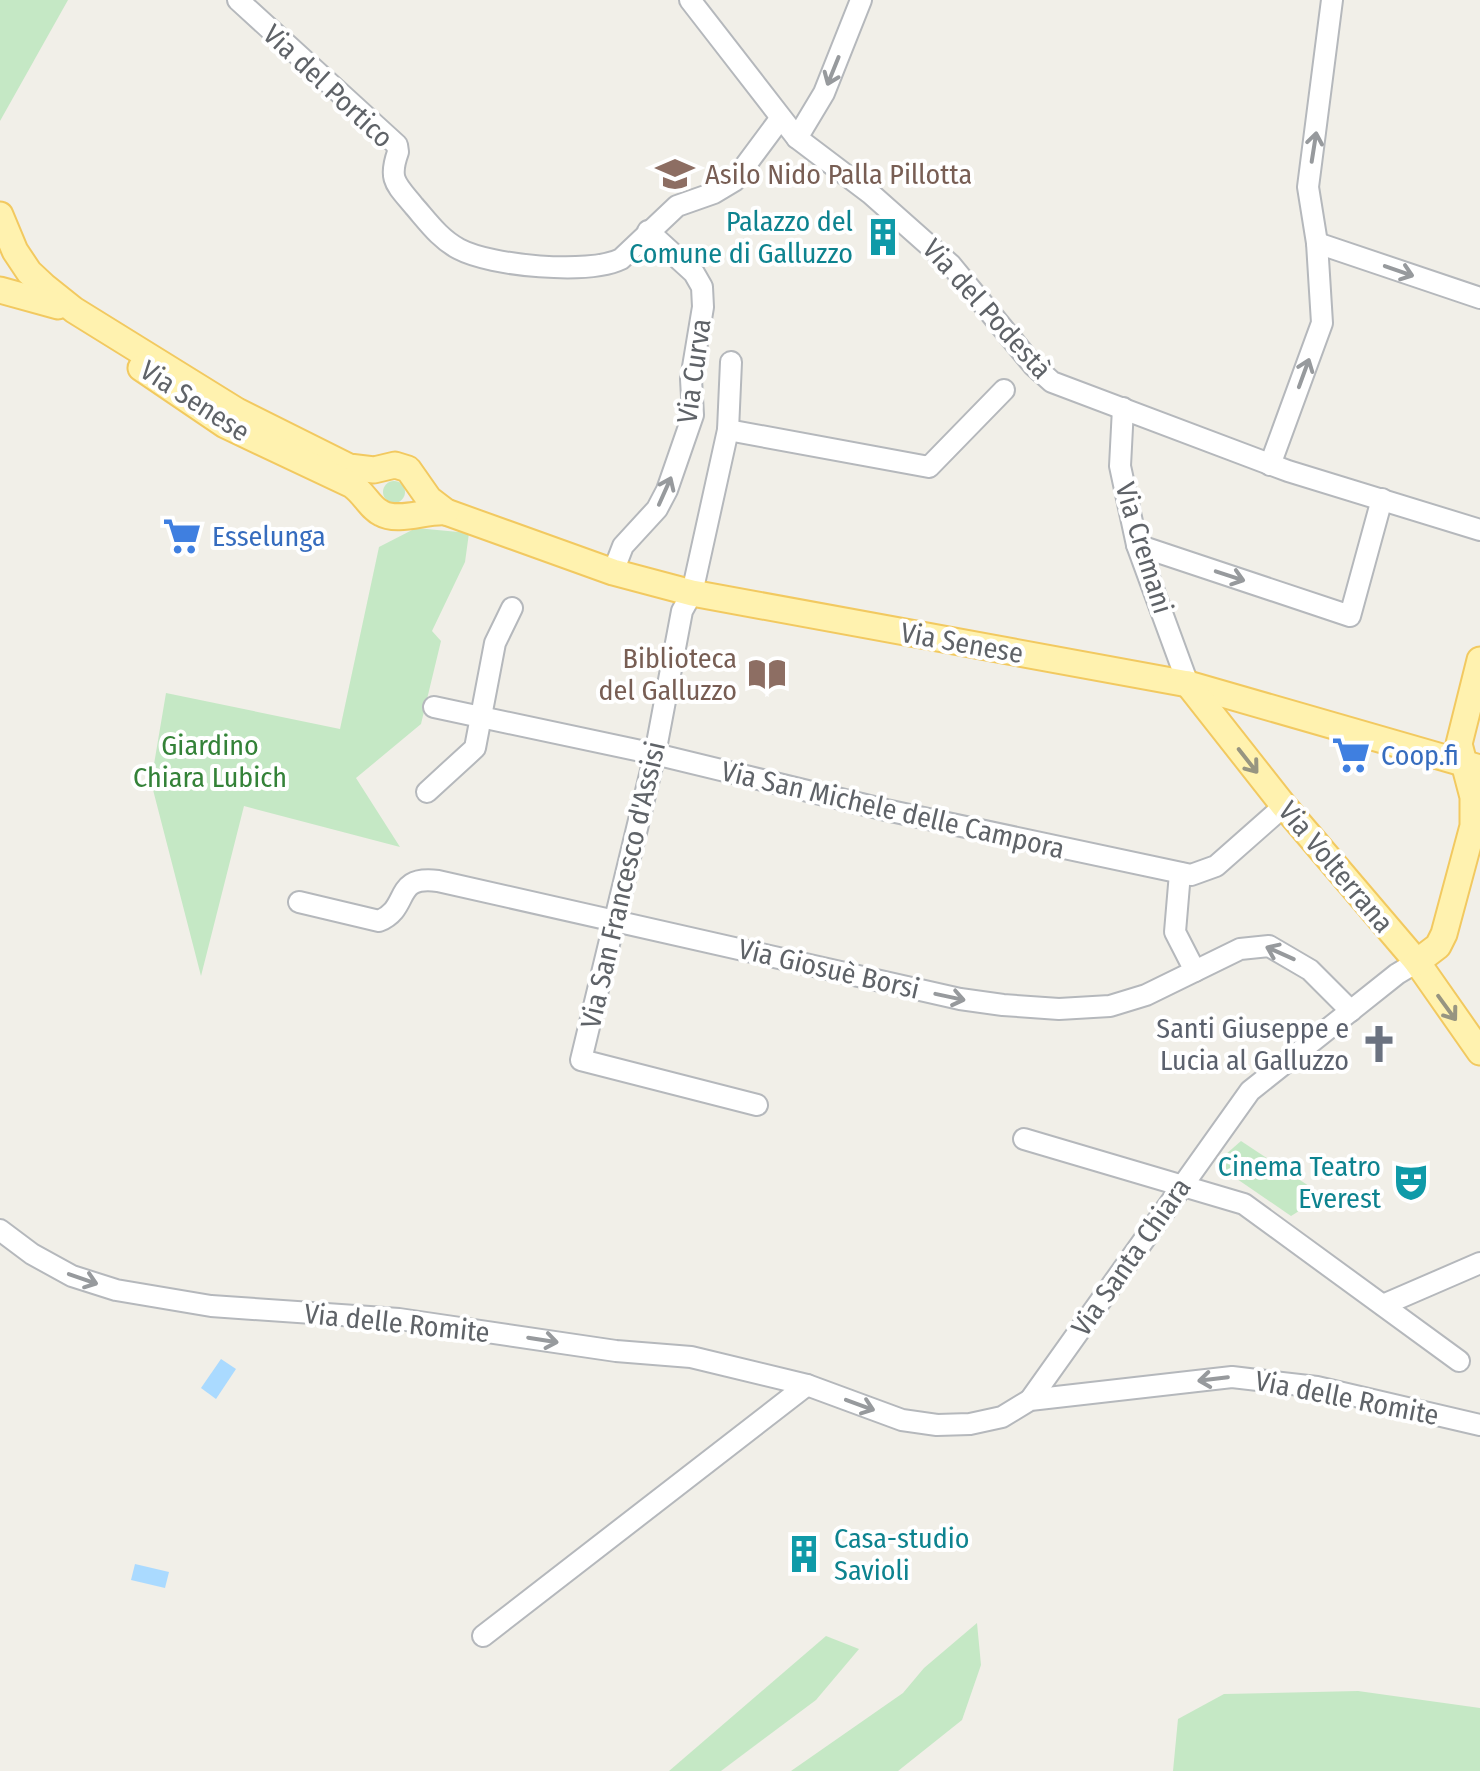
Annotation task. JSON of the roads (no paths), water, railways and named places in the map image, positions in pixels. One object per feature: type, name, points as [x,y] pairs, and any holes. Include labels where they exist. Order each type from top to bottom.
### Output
[{"type":"main road","name":"Via Senese","points":[[0,215],[29,272],[128,358],[183,398],[236,430],[343,481],[369,497],[381,514],[391,517],[446,512]]},
{"type":"main road","points":[[0,270],[10,240]]},
{"type":"main road","name":"Via Senese","points":[[0,290],[80,313],[237,411],[350,467],[381,469],[395,465],[408,469],[432,502],[446,512],[612,572],[692,593],[1188,684],[1472,766]]},
{"type":"main road","points":[[369,497],[370,483],[381,469]]},
{"type":"main road","points":[[406,514],[416,506],[421,488]]},
{"type":"main road","points":[[1417,962],[1438,946],[1444,934],[1473,826],[1472,766],[1459,736],[1480,660]]},
{"type":"main road","name":"Via Volterrana","points":[[1188,684],[1284,806],[1417,962],[1478,1043]]},
{"type":"street","name":"Via del Portico","points":[[238,0],[396,145],[398,152],[392,166],[396,184],[437,234],[473,256],[584,268],[621,259],[677,206],[734,181],[780,119]]},
{"type":"street","name":"Via del Podestà","points":[[690,0],[797,138],[871,194],[952,264],[1033,366],[1052,382],[1270,465],[1480,530]]},
{"type":"street","points":[[797,138],[824,93],[861,0]]},
{"type":"street","points":[[1270,465],[1322,324],[1317,243],[1308,187],[1332,0]]},
{"type":"street","name":"Via Curva","points":[[612,572],[624,546],[657,509],[667,490],[693,415],[690,379],[703,307],[702,287],[694,273],[648,232]]},
{"type":"street","points":[[1317,243],[1480,298]]},
{"type":"street","name":"Via San Francesco d'Assisi","points":[[731,362],[728,430],[692,593],[682,612],[655,754],[582,1060],[757,1105]]},
{"type":"street","points":[[728,430],[929,466],[1004,390]]},
{"type":"street","name":"Via Cremani","points":[[1124,408],[1120,466],[1137,545],[1188,684]]},
{"type":"street","points":[[1137,545],[1350,616],[1382,499]]},
{"type":"street","points":[[427,792],[475,748],[495,643],[512,608]]},
{"type":"street","name":"Via San Michele delle Campora","points":[[434,707],[1180,873]]},
{"type":"street","points":[[1195,972],[1175,932],[1180,873],[1192,875],[1216,866],[1284,806]]},
{"type":"street","name":"Via Giosuè Borsi","points":[[299,902],[380,922],[393,913],[408,884],[424,879],[960,999],[1058,1009],[1110,1006],[1146,995],[1240,948],[1269,946],[1310,970],[1351,1011]]},
{"type":"street","name":"Via Santa Chiara","points":[[1030,1400],[1250,1091],[1417,962]]},
{"type":"street","points":[[1024,1139],[1244,1204],[1458,1361]]},
{"type":"street","name":"Via delle Romite","points":[[0,1230],[72,1276],[116,1290],[211,1306],[400,1319],[616,1351],[691,1357],[807,1385],[902,1420],[937,1425],[970,1424],[1002,1417],[1030,1400],[1232,1377],[1318,1387],[1480,1425]]},
{"type":"street","points":[[1383,1305],[1480,1264]]},
{"type":"street","points":[[483,1636],[807,1385]]},
{"type":"water","points":[[221,1359],[236,1369],[216,1399],[201,1388]]},
{"type":"water","points":[[135,1564],[169,1572],[165,1588],[131,1580]]},
{"type":"place","name":"Asilo Nido Palla Pillotta","points":[[675,174]]},
{"type":"place","name":"Palazzo del Comune di Galluzzo","points":[[883,237]]},
{"type":"place","name":"Esselunga","points":[[182,536]]},
{"type":"place","name":"Biblioteca del Galluzzo","points":[[767,674]]},
{"type":"place","name":"Coop.fi","points":[[1351,755]]},
{"type":"place","name":"Santi Giuseppe e Lucia al Galluzzo","points":[[1379,1044]]},
{"type":"place","name":"Cinema Teatro Everest","points":[[1411,1182]]},
{"type":"place","name":"Casa-studio Savioli","points":[[804,1554]]},
{"type":"park label","name":"Giardino Chiara Lubich","points":[[210,761]]}]
